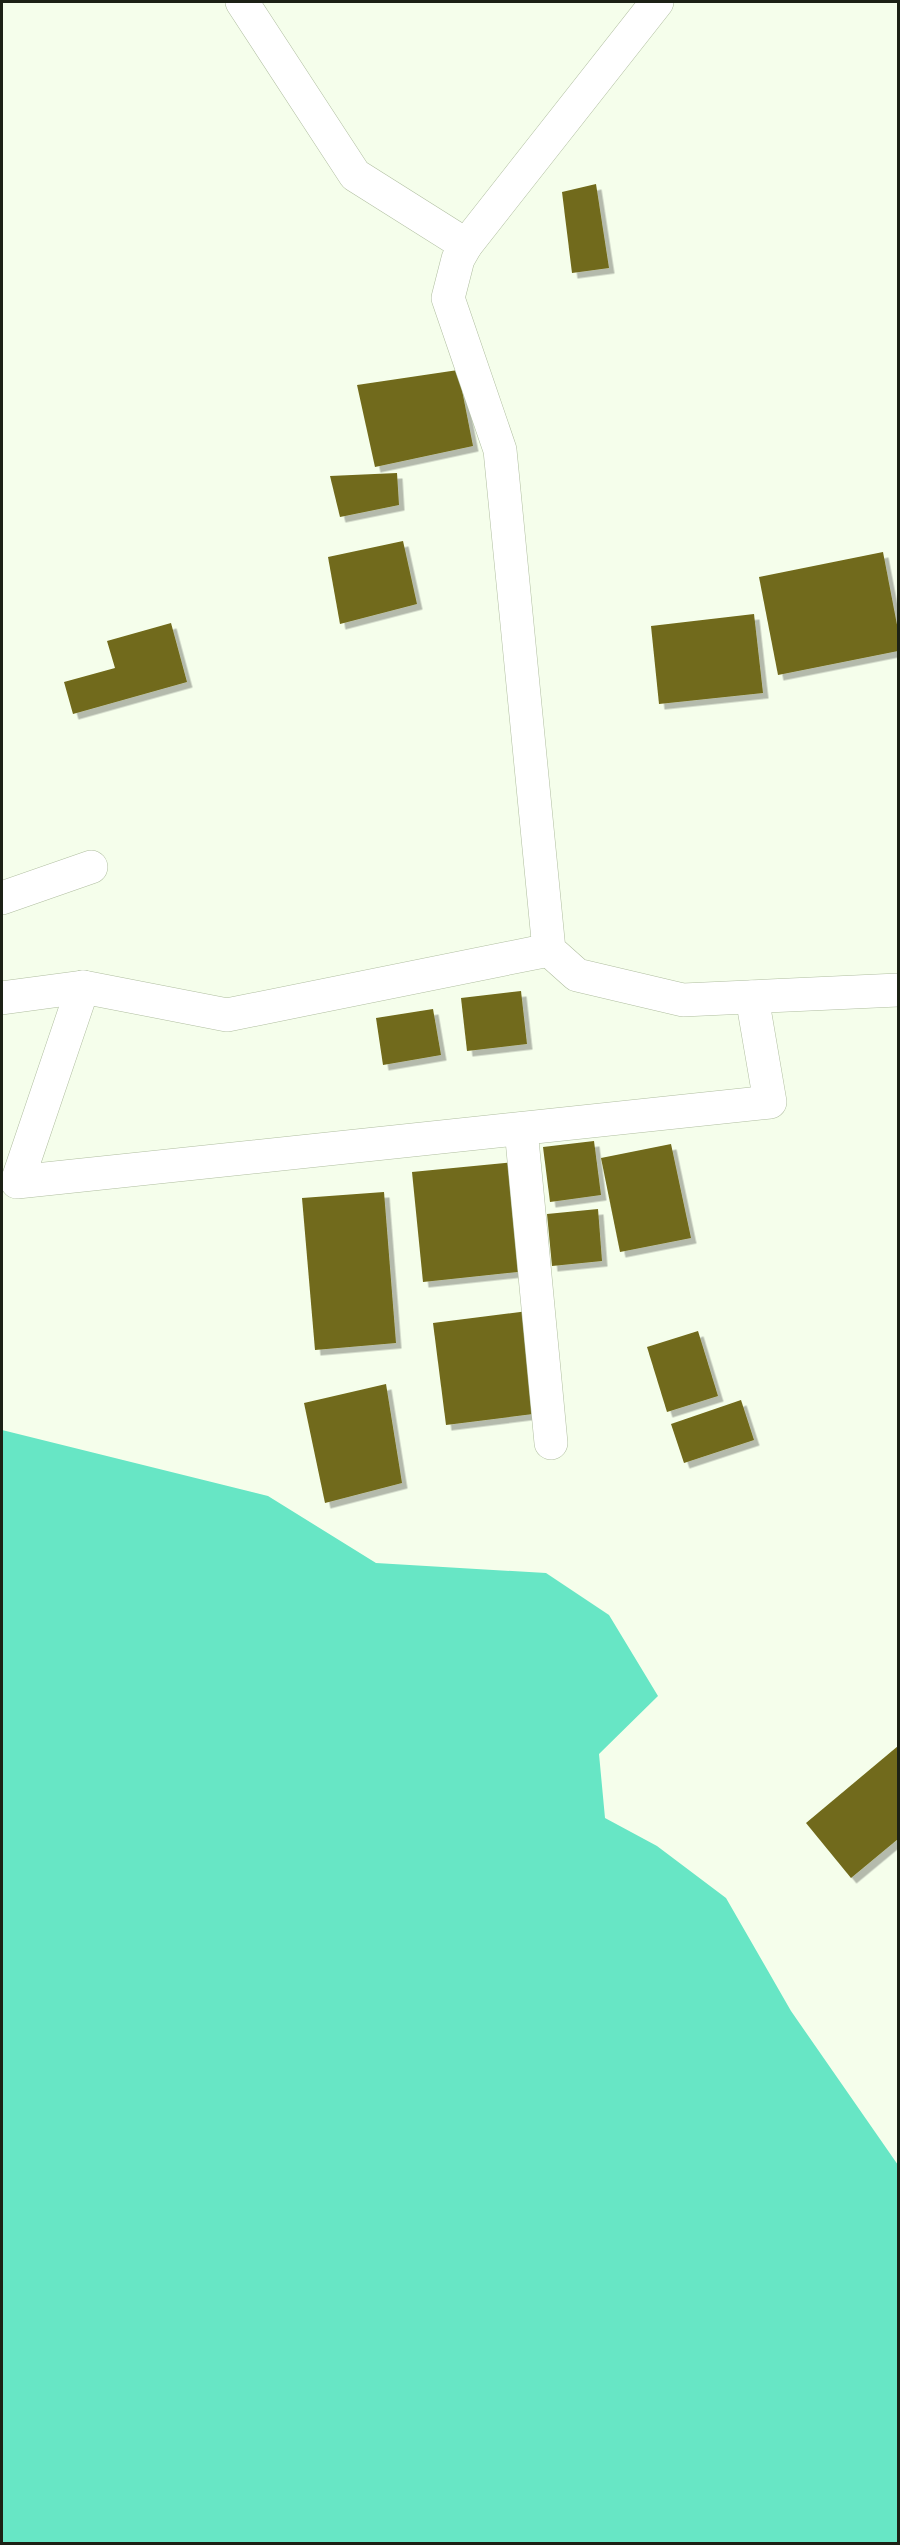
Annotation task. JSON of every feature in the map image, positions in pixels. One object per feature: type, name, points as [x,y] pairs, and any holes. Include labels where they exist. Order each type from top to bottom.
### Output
[{"type":"street","points":[[242,2],[355,175],[466,245]]},
{"type":"street","points":[[657,2],[466,245],[458,259],[448,298],[500,450],[549,950],[577,975],[683,1000],[898,990]]},
{"type":"street","points":[[2,898],[91,867]]},
{"type":"street","points":[[2,998],[83,987],[227,1015],[549,950]]},
{"type":"street","points":[[83,987],[17,1182],[770,1102],[752,997]]},
{"type":"street","points":[[521,1129],[551,1443]]},
{"type":"shaded area","points":[[2,1430],[268,1496],[376,1563],[546,1573],[609,1615],[658,1696],[599,1754],[605,1818],[657,1846],[726,1898],[791,2011],[898,2165],[898,2543],[2,2543]]},
{"type":"building","points":[[596,184],[609,268],[572,273],[562,192]]},
{"type":"building","points":[[458,370],[473,446],[375,467],[357,385]]},
{"type":"building","points":[[397,473],[399,505],[340,517],[330,476]]},
{"type":"building","points":[[403,541],[417,604],[340,624],[328,557]]},
{"type":"building","points":[[883,552],[898,630],[898,651],[778,675],[759,577]]},
{"type":"building","points":[[754,614],[763,693],[659,704],[651,626]]},
{"type":"building","points":[[171,623],[187,682],[73,714],[64,682],[115,668],[107,641]]},
{"type":"building","points":[[521,991],[527,1044],[467,1051],[461,998]]},
{"type":"building","points":[[433,1009],[441,1055],[383,1065],[376,1018]]},
{"type":"building","points":[[594,1141],[601,1195],[550,1202],[543,1147]]},
{"type":"building","points":[[671,1144],[691,1238],[620,1252],[601,1158]]},
{"type":"building","points":[[516,1162],[527,1271],[423,1282],[412,1172]]},
{"type":"building","points":[[384,1192],[396,1343],[315,1350],[302,1198]]},
{"type":"building","points":[[598,1209],[602,1261],[552,1266],[547,1214]]},
{"type":"building","points":[[528,1311],[541,1413],[446,1425],[433,1323]]},
{"type":"building","points":[[698,1331],[718,1396],[667,1412],[647,1347]]},
{"type":"building","points":[[386,1384],[402,1483],[325,1503],[304,1403]]},
{"type":"building","points":[[741,1400],[754,1440],[684,1463],[671,1424]]},
{"type":"building","points":[[898,1746],[898,1839],[851,1878],[806,1823]]}]
